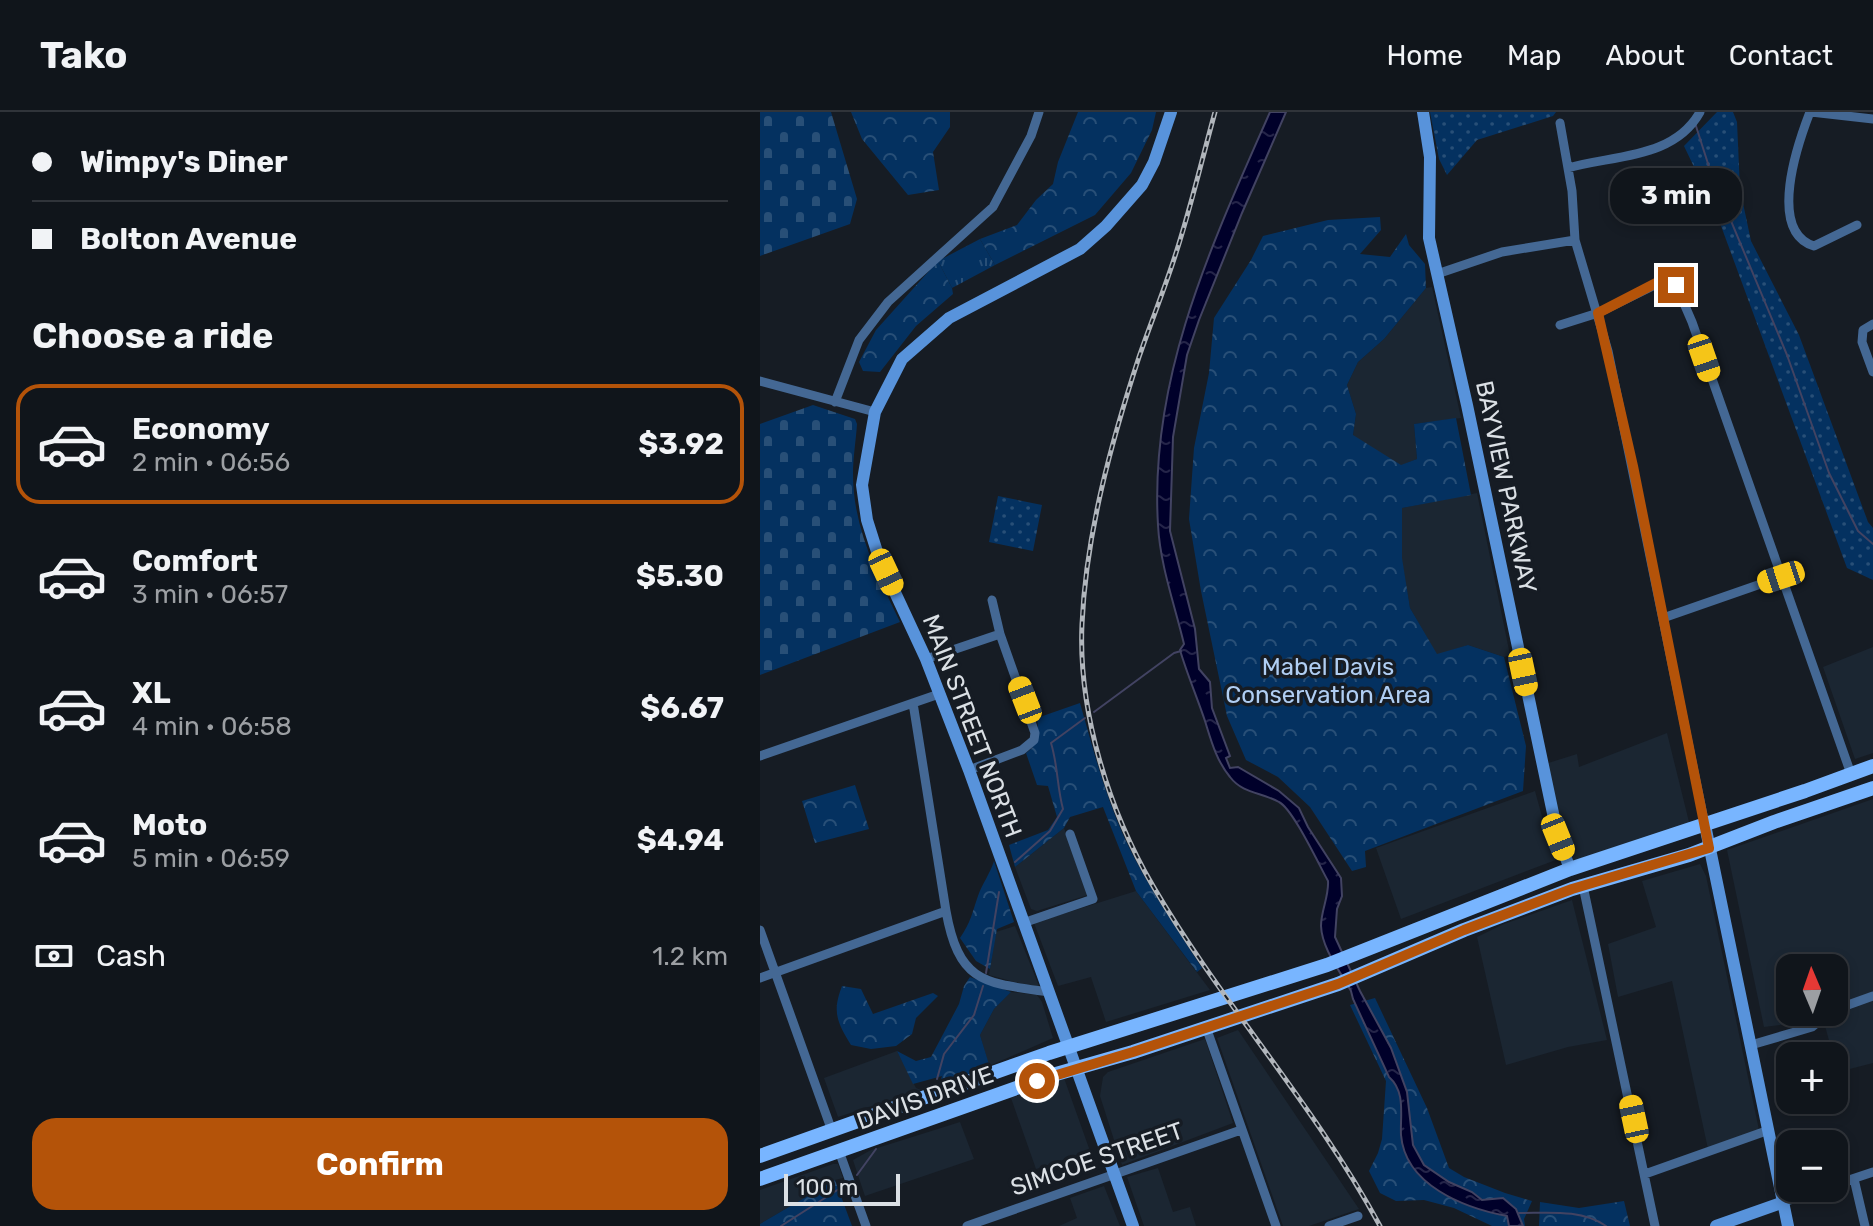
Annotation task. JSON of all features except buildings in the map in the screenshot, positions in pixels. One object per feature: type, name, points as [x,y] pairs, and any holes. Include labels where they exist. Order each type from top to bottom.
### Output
[{"type":"main road","name":"MAIN STREET NORTH","points":[[1133,1226],[969,770],[926,659],[879,558],[867,520],[862,485],[875,412],[902,359],[949,318],[1080,249],[1106,226],[1142,185],[1162,142],[1171,112]]},
{"type":"main road","name":"BAYVIEW PARKWAY","points":[[1423,112],[1431,165],[1429,238],[1558,837],[1570,869]]},
{"type":"main road","name":"DAVIS DRIVE","points":[[760,1179],[1073,1058],[1367,950],[1570,869],[1873,766]]},
{"type":"main road","name":"DAVIS DRIVE","points":[[760,1156],[1073,1058],[1110,1059],[1338,984],[1464,930],[1583,886],[1709,848],[1873,788]]},
{"type":"main road","points":[[1705,825],[1776,1164]]},
{"type":"main road","points":[[1716,1226],[1784,1202],[1788,1226]]},
{"type":"street","points":[[835,402],[859,340],[888,302],[993,207],[1031,136],[1039,112]]},
{"type":"street","points":[[1568,168],[1638,155],[1685,130],[1700,112]]},
{"type":"street","points":[[1857,225],[1814,246],[1807,243],[1795,231],[1789,195],[1790,173],[1796,146],[1810,112],[1873,119]]},
{"type":"street","points":[[1560,123],[1575,240],[1598,313],[1630,452],[1705,825]]},
{"type":"street","points":[[1437,274],[1502,252],[1575,240]]},
{"type":"street","points":[[1560,325],[1598,313],[1658,282],[1676,285],[1692,322],[1851,774]]},
{"type":"street","points":[[1873,324],[1863,330],[1861,338],[1873,372]]},
{"type":"street","points":[[760,381],[875,412]]},
{"type":"street","points":[[1663,618],[1781,577]]},
{"type":"street","points":[[969,770],[1022,750],[1034,740],[1035,733],[1000,634],[992,600]]},
{"type":"street","points":[[926,659],[1000,634]]},
{"type":"street","points":[[760,756],[939,694]]},
{"type":"street","points":[[913,703],[950,937],[958,953],[979,977],[1023,990],[1049,992]]},
{"type":"street","points":[[1023,923],[1093,899],[1070,834]]},
{"type":"street","points":[[1583,886],[1655,1226]]},
{"type":"street","points":[[760,978],[946,911]]},
{"type":"street","points":[[760,930],[832,1131]]},
{"type":"street","points":[[1848,1005],[1873,996]]},
{"type":"street","points":[[1751,1045],[1813,1026]]},
{"type":"street","points":[[1206,1027],[1276,1226]]},
{"type":"street","name":"SIMCOE STREET","points":[[967,1226],[1241,1130]]},
{"type":"street","points":[[1645,1174],[1769,1130]]},
{"type":"street","points":[[839,1151],[866,1226]]},
{"type":"street","points":[[1848,1181],[1873,1172]]},
{"type":"street","points":[[1854,1179],[1865,1226]]},
{"type":"street","points":[[1329,1226],[1358,1216]]},
{"type":"shaded area","points":[[1432,287],[1461,418],[1414,424],[1417,459],[1400,466],[1353,436],[1356,414],[1347,385],[1358,362],[1384,339],[1426,288]]},
{"type":"shaded area","points":[[1477,493],[1510,655],[1504,657],[1468,645],[1437,655],[1410,608],[1402,561],[1402,508]]},
{"type":"shaded area","points":[[1873,647],[1873,753],[1855,759],[1823,667]]},
{"type":"shaded area","points":[[1667,733],[1690,826],[1577,863],[1570,858],[1545,764],[1577,754],[1579,767]]},
{"type":"shaded area","points":[[1535,791],[1546,831],[1561,858],[1401,919],[1376,848]]},
{"type":"shaded area","points":[[1873,799],[1873,1063],[1848,1069],[1848,1042],[1830,1042],[1825,1026],[1848,1026],[1848,954],[1776,954],[1776,1026],[1764,1027],[1727,850]]},
{"type":"shaded area","points":[[1064,828],[1088,895],[1037,911],[1031,909],[1015,867]]},
{"type":"shaded area","points":[[1700,864],[1706,876],[1759,1130],[1708,1149],[1672,981],[1618,997],[1608,944],[1656,927],[1642,881]]},
{"type":"shaded area","points":[[1136,891],[1210,990],[1106,1022],[1091,977],[1058,986],[1034,923]]},
{"type":"shaded area","points":[[1572,900],[1607,1040],[1568,1047],[1506,1065],[1477,937]]},
{"type":"shaded area","points":[[1015,926],[1039,986],[989,975],[996,932]]},
{"type":"shaded area","points":[[1011,992],[1037,995],[1053,1038],[989,1066],[980,1035],[994,1009]]},
{"type":"shaded area","points":[[1238,1030],[1359,1209],[1309,1226],[1283,1226],[1217,1038]]},
{"type":"shaded area","points":[[1205,1039],[1233,1123],[1122,1165],[1100,1096],[1103,1077],[1108,1072]]},
{"type":"shaded area","points":[[897,1051],[916,1088],[921,1090],[838,1117],[824,1078]]},
{"type":"shaded area","points":[[1064,1078],[1090,1151],[1036,1169],[1011,1098]]},
{"type":"shaded area","points":[[960,1122],[974,1159],[865,1196],[853,1160],[871,1150]]},
{"type":"shaded area","points":[[838,1164],[843,1178],[760,1224],[760,1190]]},
{"type":"shaded area","points":[[1158,1168],[1173,1212],[1190,1207],[1196,1226],[1144,1226],[1127,1177]]},
{"type":"shaded area","points":[[1104,1186],[1120,1226],[1059,1226],[1077,1218],[1070,1198]]},
{"type":"green space","points":[[760,112],[831,112],[857,199],[850,224],[760,256]]},
{"type":"green space","points":[[851,112],[950,112],[950,127],[933,152],[939,190],[908,195],[862,139]]},
{"type":"green space","points":[[1078,112],[1156,112],[1152,130],[1131,173],[1095,215],[995,265],[980,239],[1017,225],[1053,184],[1058,162]]},
{"type":"green space","points":[[1430,112],[1556,112],[1553,116],[1477,140],[1447,175],[1439,159]]},
{"type":"green space","points":[[1717,112],[1733,112],[1737,122],[1740,189],[1751,241],[1799,335],[1868,522],[1873,528],[1873,580],[1847,568],[1717,215],[1684,146]]},
{"type":"green space","name":"Mabel Davis Conservation Area","points":[[1380,217],[1381,230],[1360,254],[1390,257],[1406,234],[1409,245],[1425,264],[1426,288],[1384,339],[1358,362],[1347,385],[1356,414],[1353,435],[1401,465],[1417,459],[1414,424],[1456,418],[1471,495],[1402,508],[1402,558],[1410,608],[1437,654],[1468,645],[1504,657],[1526,746],[1523,791],[1365,851],[1366,867],[1352,871],[1310,807],[1278,777],[1246,760],[1227,716],[1189,519],[1194,448],[1209,373],[1214,318],[1263,236],[1328,220]]},
{"type":"green space","points":[[980,239],[995,265],[952,288],[938,261]]},
{"type":"green space","points":[[938,261],[953,294],[916,326],[880,372],[863,371],[859,362],[876,330]]},
{"type":"green space","points":[[813,405],[855,419],[853,474],[857,513],[868,550],[900,622],[760,675],[760,424]]},
{"type":"green space","points":[[998,496],[1042,505],[1033,551],[989,542]]},
{"type":"green space","points":[[1080,703],[1105,789],[1125,839],[1151,889],[1202,968],[1197,972],[1136,891],[1103,807],[1070,817],[1064,828],[1015,867],[1009,845],[1048,830],[1057,817],[1048,786],[1037,785],[1026,753],[1038,738],[1037,718]]},
{"type":"green space","points":[[855,785],[869,829],[815,843],[802,801]]},
{"type":"green space","points":[[994,861],[1014,922],[997,929],[990,969],[976,961],[960,938]]},
{"type":"green space","points":[[970,977],[1011,992],[994,1009],[980,1035],[991,1071],[938,1089],[942,1076],[913,1084],[897,1051],[916,1061],[931,1057]]},
{"type":"green space","points":[[842,986],[861,989],[873,1014],[933,993],[938,996],[916,1018],[912,1034],[896,1046],[871,1049],[851,1045],[842,1030],[837,1003]]},
{"type":"green space","points":[[1375,998],[1427,1108],[1449,1168],[1464,1177],[1532,1201],[1524,1219],[1525,1226],[1492,1226],[1454,1208],[1424,1200],[1396,1201],[1380,1193],[1369,1171],[1382,1139],[1386,1081],[1350,1005]]},
{"type":"green space","points":[[835,1180],[852,1226],[760,1226],[760,1224]]},
{"type":"green space","points":[[1624,1201],[1630,1226],[1539,1226],[1540,1202],[1579,1208]]},
{"type":"water","points":[[1270,112],[1286,112],[1199,320],[1187,355],[1173,437],[1170,531],[1195,629],[1199,669],[1210,682],[1212,708],[1230,756],[1226,758],[1230,768],[1238,767],[1279,791],[1299,808],[1341,878],[1342,896],[1337,909],[1335,937],[1391,1048],[1407,1092],[1413,1145],[1424,1165],[1482,1200],[1503,1198],[1516,1209],[1523,1226],[1509,1226],[1507,1216],[1456,1200],[1439,1191],[1413,1168],[1401,1135],[1398,1090],[1322,935],[1328,881],[1285,807],[1241,787],[1225,770],[1214,750],[1180,650],[1184,644],[1159,540],[1158,470],[1164,417],[1174,364],[1189,312],[1227,211]]},
{"type":"waterway","points":[[1695,123],[1711,173],[1787,355],[1829,473],[1858,531],[1873,544]]},
{"type":"waterway","points":[[1094,712],[1181,651]]},
{"type":"waterway","points":[[1015,862],[1050,831],[1063,809],[1051,743],[1085,718]]},
{"type":"waterway","points":[[986,973],[999,892]]},
{"type":"waterway","points":[[937,1079],[944,1054],[974,1015],[983,986]]},
{"type":"waterway","points":[[857,1175],[876,1149]]},
{"type":"waterway","points":[[781,1226],[839,1189]]},
{"type":"waterway","points":[[1519,1213],[1575,1214],[1606,1226]]},
{"type":"railway","points":[[1215,112],[1181,236],[1129,389],[1094,523],[1082,624],[1085,692],[1110,793],[1153,886],[1208,972],[1327,1138],[1380,1226]]},
{"type":"route","points":[[1037,1081],[1338,984],[1464,930],[1572,889],[1709,848],[1633,466],[1598,313],[1658,282],[1676,285]]}]
